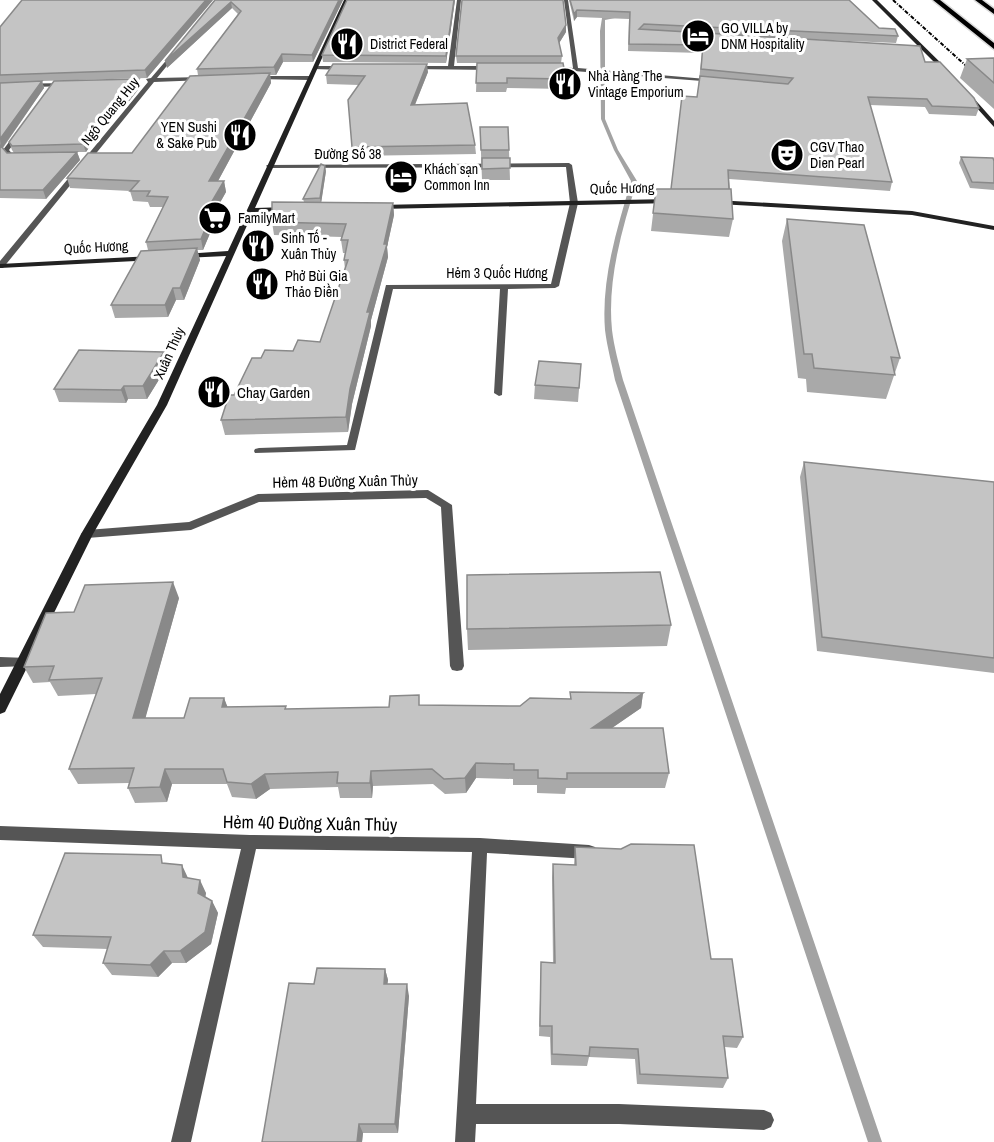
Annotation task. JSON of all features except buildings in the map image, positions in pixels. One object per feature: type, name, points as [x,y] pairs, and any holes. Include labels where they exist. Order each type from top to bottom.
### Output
[{"type":"highway","points":[[936,0],[994,46]]},
{"type":"highway","points":[[978,0],[994,12]]},
{"type":"street","name":"Xuân Thủy","points":[[0,708],[87,534],[162,405],[229,253],[346,0]]},
{"type":"street","points":[[451,68],[459,0]]},
{"type":"street","points":[[566,0],[576,68]]},
{"type":"street","points":[[874,0],[954,80]]},
{"type":"street","name":"Ngô Quang Huy","points":[[0,266],[183,42]]},
{"type":"street","points":[[914,48],[925,49]]},
{"type":"street","points":[[315,68],[358,68]]},
{"type":"street","points":[[404,68],[496,68]]},
{"type":"street","points":[[542,68],[576,68],[720,81]]},
{"type":"street","points":[[251,78],[310,78]]},
{"type":"street","points":[[140,81],[206,79]]},
{"type":"street","points":[[0,86],[76,83]]},
{"type":"street","points":[[47,94],[54,84]]},
{"type":"street","points":[[962,88],[994,125]]},
{"type":"street","points":[[27,122],[6,150],[12,158],[34,157]]},
{"type":"street","points":[[78,156],[89,156]]},
{"type":"street","name":"Đường Số 38","points":[[269,166],[569,165],[574,203]]},
{"type":"street","name":"Quốc Hương","points":[[365,207],[677,201]]},
{"type":"street","points":[[711,202],[912,213],[994,228]]},
{"type":"street","name":"Hẻm 3 Quốc Hương","points":[[259,451],[351,448],[389,286],[555,286],[574,203]]},
{"type":"street","points":[[249,210],[296,209]]},
{"type":"street","points":[[174,256],[229,253]]},
{"type":"street","name":"Quốc Hương","points":[[0,266],[163,257]]},
{"type":"street","points":[[499,393],[504,286]]},
{"type":"street","name":"Hẻm 48 Đường Xuân Thủy","points":[[87,534],[191,526],[258,498],[428,494],[446,505],[457,666]]},
{"type":"street","points":[[0,662],[23,662]]},
{"type":"street","name":"Hẻm 40 Đường Xuân Thủy","points":[[0,833],[250,842],[480,845],[604,852]]},
{"type":"street","points":[[181,1142],[250,842]]},
{"type":"street","points":[[465,1142],[480,845]]},
{"type":"street","points":[[466,1113],[619,1114],[764,1120]]},
{"type":"waterway","points":[[619,16],[603,19],[603,119],[616,150],[634,181],[619,233],[609,285],[608,321],[612,350],[619,380],[875,1142]]},
{"type":"railway","points":[[893,0],[994,91]]},
{"type":"place","name":"GO VILLA by DNM Hospitality","points":[[698,36]]},
{"type":"place","name":"District Federal","points":[[347,44]]},
{"type":"place","name":"Nhà Hàng The Vintage Emporium","points":[[565,84]]},
{"type":"place","name":"YEN Sushi & Sake Pub","points":[[240,135]]},
{"type":"place","name":"CGV Thao Dien Pearl","points":[[787,155]]},
{"type":"place","name":"Khách sạn Common Inn","points":[[401,177]]},
{"type":"place","name":"FamilyMart","points":[[215,218]]},
{"type":"place","name":"Sinh Tố - Xuân Thủy","points":[[258,246]]},
{"type":"place","name":"Phở Bùi Gia Thảo Điền","points":[[262,284]]},
{"type":"place","name":"Chay Garden","points":[[214,392]]}]
